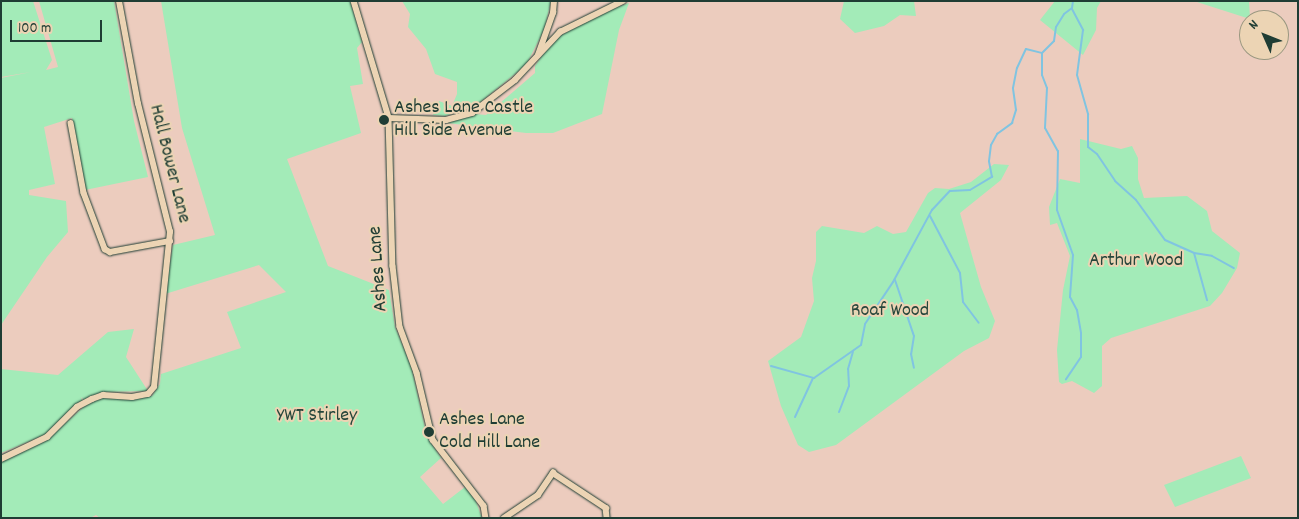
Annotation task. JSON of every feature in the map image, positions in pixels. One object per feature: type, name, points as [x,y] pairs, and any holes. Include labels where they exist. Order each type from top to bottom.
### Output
[{"type":"street","name":"Hall Bower Lane","points":[[1,459],[47,437],[77,408],[92,399],[103,395],[132,397],[148,394],[154,387],[170,242],[138,104],[119,1]]},
{"type":"street","name":"Ashes Lane","points":[[354,1],[389,118],[393,266],[400,327],[417,373],[433,440],[484,506],[486,518]]},
{"type":"street","points":[[538,57],[553,13],[554,1]]},
{"type":"street","points":[[389,118],[446,120],[472,113],[515,80],[560,32],[623,1]]},
{"type":"street","points":[[71,123],[84,194],[105,249],[110,252],[170,242]]},
{"type":"street","points":[[504,518],[538,495],[553,473],[606,508],[608,518]]},
{"type":"green space","points":[[1,1],[33,1],[52,60],[46,70],[58,67],[39,1],[114,1],[134,121],[148,177],[85,190],[72,118],[44,127],[55,184],[29,190],[29,195],[66,201],[68,232],[47,257],[1,325],[1,78],[31,72],[1,77]]},
{"type":"green space","name":"YWT Stirley","points":[[161,1],[350,1],[362,42],[357,48],[363,84],[350,86],[361,133],[287,159],[328,266],[389,290],[395,327],[411,366],[427,437],[441,458],[420,477],[443,504],[465,487],[475,499],[482,518],[100,518],[96,515],[90,518],[1,518],[1,462],[48,439],[88,403],[102,398],[152,396],[160,384],[161,374],[241,348],[227,312],[286,292],[259,265],[165,294],[173,245],[215,235],[182,128]]},
{"type":"green space","points":[[402,1],[551,1],[544,30],[526,65],[479,103],[445,116],[433,115],[439,101],[452,106],[457,94],[457,82],[435,74],[426,49],[408,27],[410,14]]},
{"type":"green space","points":[[844,1],[914,1],[916,16],[900,15],[884,26],[855,33],[840,19]]},
{"type":"green space","points":[[1055,1],[1101,1],[1097,8],[1096,30],[1083,55],[1040,20]]},
{"type":"green space","points":[[1197,1],[1249,1],[1250,10],[1239,10],[1239,15]]},
{"type":"green space","points":[[629,3],[619,30],[602,114],[553,133],[526,133],[448,123],[475,114],[486,115],[535,73],[535,66],[553,40],[601,13]]},
{"type":"green space","name":"Arthur Wood","points":[[1080,139],[1121,149],[1132,146],[1138,158],[1138,179],[1144,198],[1187,196],[1207,211],[1212,231],[1240,253],[1237,268],[1222,293],[1210,306],[1111,338],[1102,346],[1102,386],[1094,393],[1072,381],[1062,384],[1059,382],[1057,350],[1063,290],[1070,256],[1057,223],[1050,225],[1049,207],[1060,179],[1080,183]]},
{"type":"green space","name":"Roaf Wood","points":[[994,164],[1009,165],[1001,180],[960,213],[981,287],[995,321],[989,338],[964,351],[836,445],[809,452],[798,445],[781,406],[768,361],[801,337],[814,301],[812,278],[816,261],[816,232],[822,226],[864,233],[877,226],[893,234],[906,232],[928,193],[935,188],[949,189],[971,182]]},
{"type":"green space","points":[[134,329],[126,357],[148,391],[103,392],[85,401],[81,397],[83,402],[44,435],[1,453],[1,369],[58,375],[108,332]]},
{"type":"green space","points":[[1241,456],[1251,478],[1175,507],[1164,485]]},
{"type":"waterway","points":[[771,366],[814,378],[861,345],[865,324],[893,282],[932,210],[950,191],[970,190],[992,177],[989,161],[991,145],[997,134],[1012,123],[1016,110],[1013,88],[1017,68],[1026,49],[1042,53],[1054,41],[1056,27],[1064,14],[1072,8],[1073,1]]},
{"type":"waterway","points":[[1072,9],[1083,30],[1077,75],[1088,114],[1088,147],[1097,154],[1115,181],[1136,200],[1165,240],[1194,253],[1212,256],[1234,268]]},
{"type":"waterway","points":[[1042,53],[1042,75],[1047,88],[1045,128],[1058,151],[1057,210],[1073,255],[1070,297],[1077,310],[1081,333],[1081,357],[1066,379]]},
{"type":"waterway","points":[[930,216],[960,273],[963,302],[979,323]]},
{"type":"waterway","points":[[1194,253],[1207,300]]},
{"type":"waterway","points":[[895,280],[914,336],[911,354],[914,368]]},
{"type":"waterway","points":[[839,412],[849,386],[848,369],[853,352]]},
{"type":"waterway","points":[[795,417],[813,378]]},
{"type":"place","name":"Ashes Lane Castle Hill Side Avenue","points":[[384,120]]},
{"type":"place","name":"Ashes Lane Cold Hill Lane","points":[[429,432]]}]
